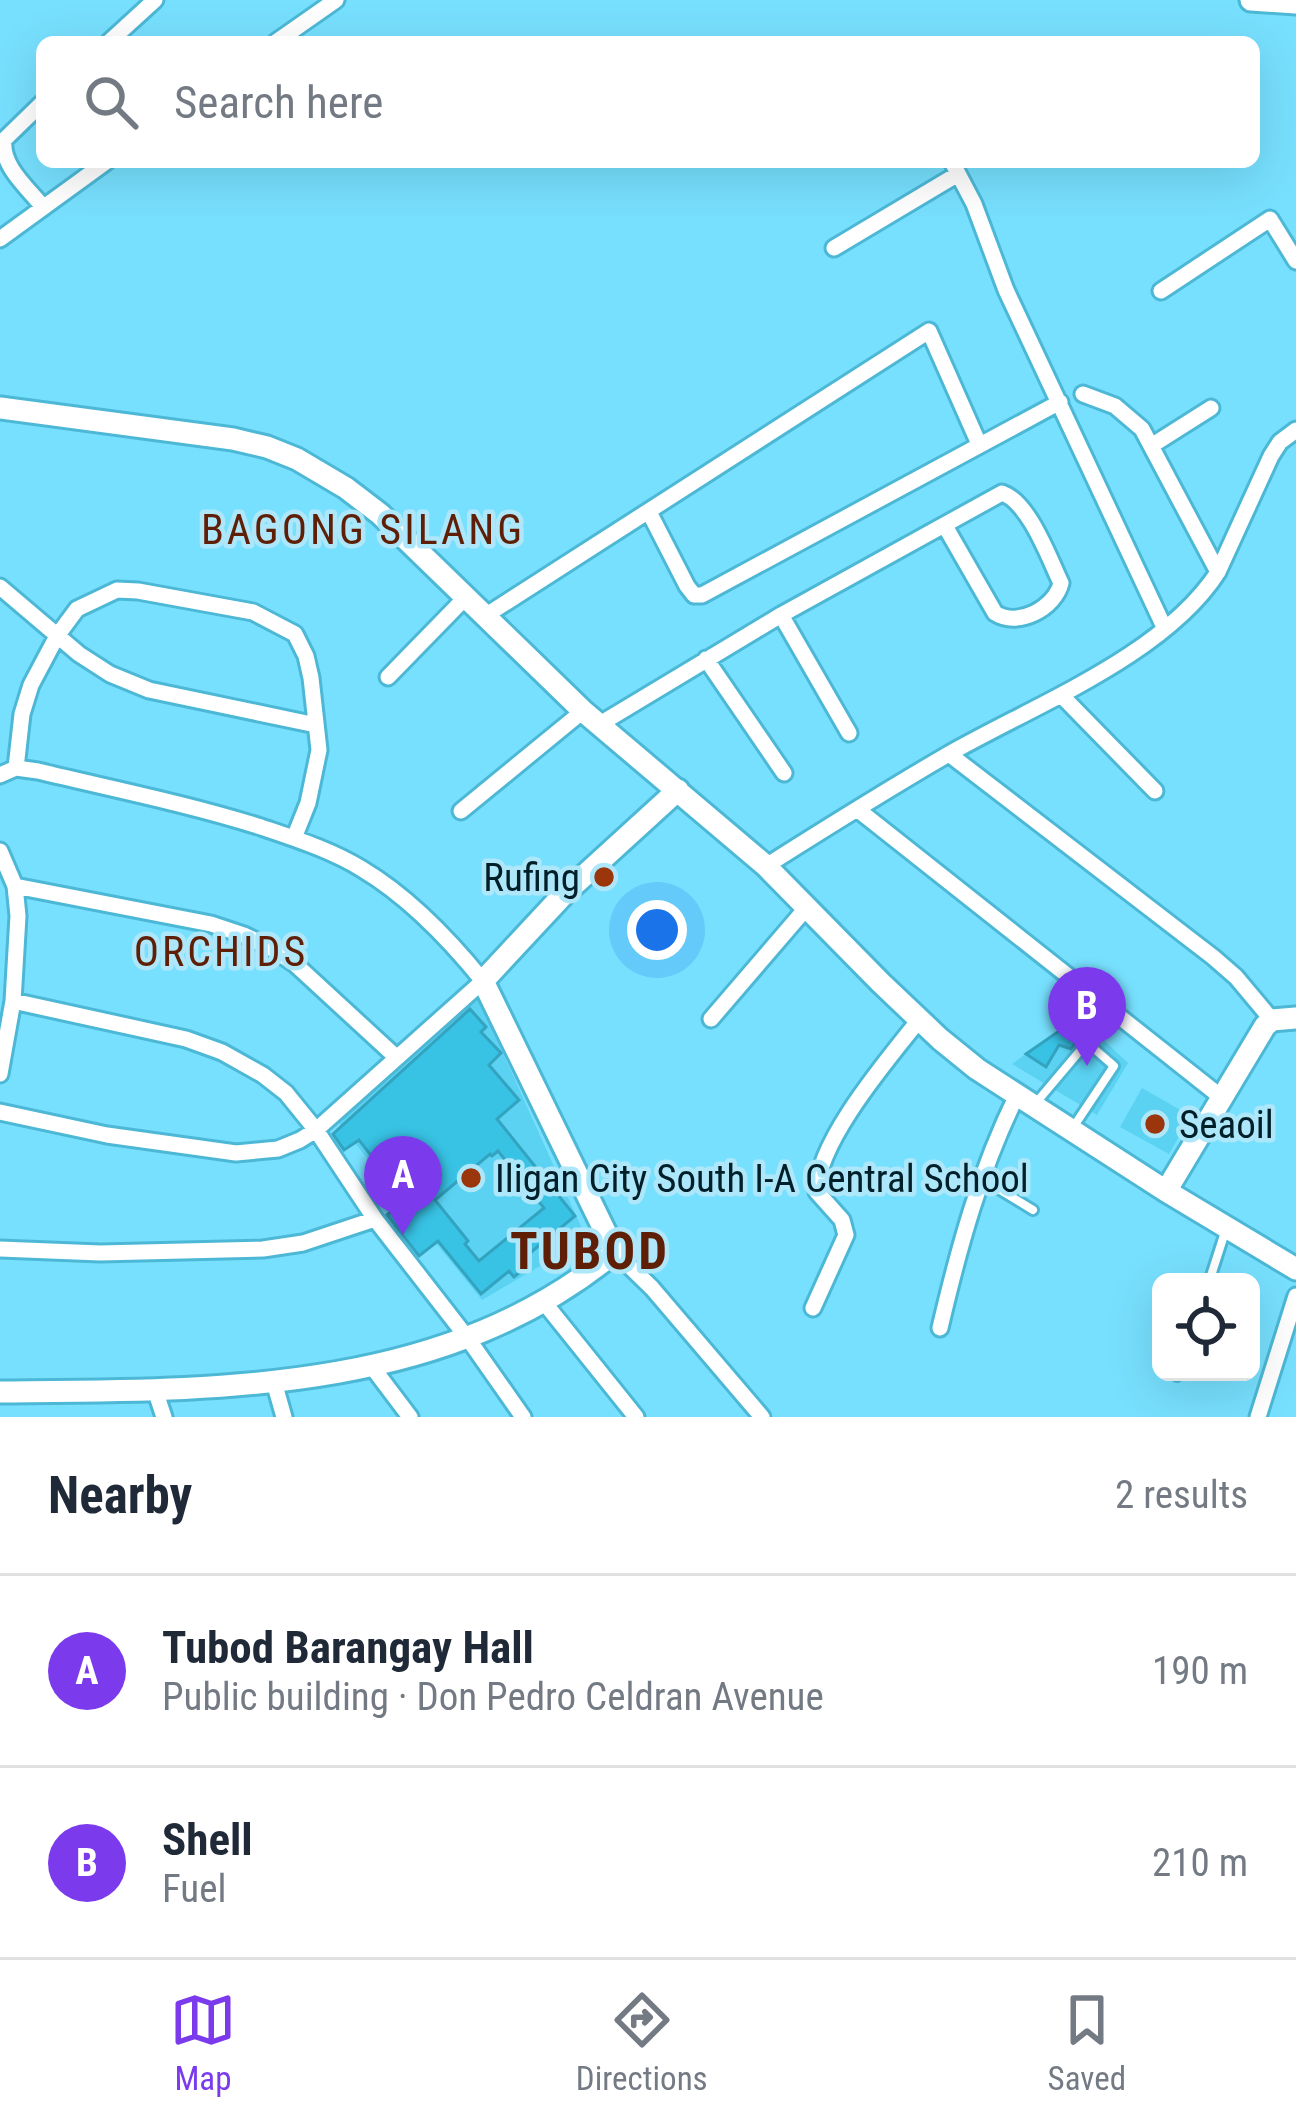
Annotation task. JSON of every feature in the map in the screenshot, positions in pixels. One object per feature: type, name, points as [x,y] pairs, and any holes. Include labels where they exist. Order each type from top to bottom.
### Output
[{"type":"main road","points":[[1251,0],[1296,3]]},
{"type":"main road","points":[[0,408],[233,439],[282,453],[346,488],[405,537],[591,717],[766,866],[919,1020],[977,1070],[1296,1269]]},
{"type":"main road","points":[[0,1393],[155,1390],[274,1382],[373,1368],[469,1340],[592,1272],[615,1252],[483,981],[564,894],[677,790]]},
{"type":"main road","points":[[1166,1191],[1265,1025],[1296,1018]]},
{"type":"main road","points":[[54,1417],[57,1392]]},
{"type":"street","points":[[116,36],[155,0]]},
{"type":"street","points":[[285,36],[336,0]]},
{"type":"street","points":[[36,109],[4,140],[2,148],[43,207]]},
{"type":"street","points":[[0,239],[98,168]]},
{"type":"street","points":[[834,248],[955,168],[974,204],[1006,290],[1166,629]]},
{"type":"street","points":[[1161,291],[1270,219],[1296,261]]},
{"type":"street","points":[[485,616],[929,331],[980,444]]},
{"type":"street","points":[[1083,394],[1115,406],[1142,429],[1218,572]]},
{"type":"street","points":[[649,512],[687,586],[698,596],[1060,403]]},
{"type":"street","points":[[1151,446],[1211,408]]},
{"type":"street","points":[[766,866],[1166,629],[1218,572],[1270,456],[1296,430]]},
{"type":"street","points":[[461,811],[591,717],[706,659],[1002,493],[1011,495],[1029,519],[1051,561],[1059,592],[1036,611],[1004,619],[995,613],[945,526]]},
{"type":"street","points":[[0,587],[110,674],[149,690],[316,725]]},
{"type":"street","points":[[0,1112],[107,1135],[236,1153],[278,1149],[316,1130],[483,981],[437,929],[367,871],[334,853],[221,815],[38,771],[8,772],[31,685],[77,609],[117,590],[138,591],[253,612],[295,634],[306,656],[319,750],[294,838]]},
{"type":"street","points":[[388,677],[466,597]]},
{"type":"street","points":[[781,615],[849,734]]},
{"type":"street","points":[[706,659],[784,773]]},
{"type":"street","points":[[1061,695],[1155,790]]},
{"type":"street","points":[[950,754],[1213,957],[1236,976],[1272,1020]]},
{"type":"street","points":[[857,809],[1221,1097]]},
{"type":"street","points":[[0,851],[15,886],[18,916],[13,1001],[0,1073]]},
{"type":"street","points":[[15,886],[211,924],[244,935],[295,964],[396,1057]]},
{"type":"street","points":[[711,1019],[808,907]]},
{"type":"street","points":[[13,1001],[186,1039],[222,1052],[286,1093],[523,1417]]},
{"type":"street","points":[[813,1309],[846,1235],[842,1220],[817,1192],[818,1174],[858,1100],[919,1020]]},
{"type":"street","points":[[940,1328],[980,1178],[1026,1100]]},
{"type":"street","points":[[0,1249],[100,1253],[263,1249],[303,1243],[374,1219]]},
{"type":"street","points":[[615,1252],[639,1273],[762,1417]]},
{"type":"street","points":[[1258,1417],[1296,1296]]},
{"type":"street","points":[[543,1301],[636,1417]]},
{"type":"street","points":[[373,1368],[410,1417]]},
{"type":"street","points":[[274,1382],[284,1417]]},
{"type":"street","points":[[155,1390],[164,1417]]},
{"type":"lane","points":[[1026,1100],[1084,1046],[1091,1046],[1114,1066],[1071,1129]]},
{"type":"lane","points":[[980,1178],[1034,1210]]},
{"type":"lane","points":[[1212,1273],[1227,1228]]},
{"type":"shaded area","name":"Iligan City South I-A Central School","points":[[478,998],[584,1233],[564,1252],[482,1300],[338,1122]]},
{"type":"shaded area","points":[[1078,1016],[1128,1063],[1097,1115],[1012,1064]]},
{"type":"shaded area","points":[[1142,1088],[1191,1116],[1169,1154],[1120,1127]]},
{"type":"building","name":"Iligan City South I-A Central School","points":[[470,1009],[486,1027],[481,1032],[501,1053],[489,1065],[519,1100],[497,1119],[575,1216],[525,1257],[530,1264],[514,1277],[509,1271],[481,1294],[438,1241],[419,1256],[387,1215],[405,1200],[396,1189],[421,1169],[400,1144],[377,1163],[359,1140],[344,1150],[333,1134]],"holes":[[[498,1151],[544,1208],[479,1261],[435,1200]]]},
{"type":"building","points":[[1075,1020],[1086,1027],[1071,1049],[1059,1045],[1046,1067],[1026,1054]]},
{"type":"place","name":"Rufing","points":[[604,877]]},
{"type":"place","name":"Shell","points":[[1087,1066]]},
{"type":"place","name":"Seaoil","points":[[1155,1124]]},
{"type":"place","name":"Iligan City South I-A Central School","points":[[471,1178]]},
{"type":"place","name":"Tubod Barangay Hall","points":[[403,1235]]},
{"type":"district","name":"BAGONG SILANG","points":[[363,529]]},
{"type":"district","name":"ORCHIDS","points":[[221,951]]},
{"type":"district","name":"TUBOD","points":[[590,1251]]}]
